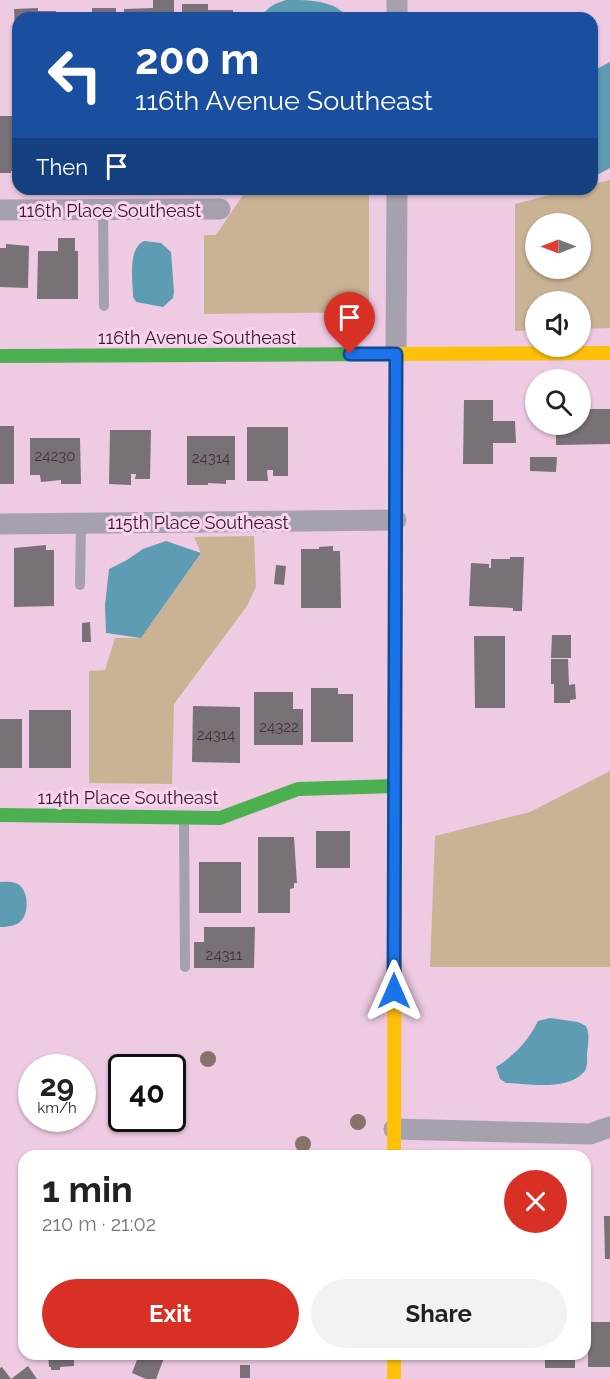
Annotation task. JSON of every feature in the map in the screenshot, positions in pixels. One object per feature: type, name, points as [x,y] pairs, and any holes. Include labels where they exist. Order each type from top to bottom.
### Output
[{"type":"street","points":[[394,1150],[397,195]]},
{"type":"street","name":"116th Place Southeast","points":[[0,210],[220,209]]},
{"type":"street","name":"116th Avenue Southeast","points":[[0,356],[610,353]]},
{"type":"street","name":"115th Place Southeast","points":[[0,524],[396,520]]},
{"type":"street","name":"114th Place Southeast","points":[[0,814],[220,818],[298,789],[395,786]]},
{"type":"street","points":[[394,1129],[590,1134],[610,1127]]},
{"type":"street","points":[[394,1360],[394,1379]]},
{"type":"lane","points":[[103,210],[104,306]]},
{"type":"lane","points":[[80,585],[81,523]]},
{"type":"lane","points":[[184,818],[185,967]]},
{"type":"shaded area","points":[[610,180],[610,328],[591,329],[591,291],[525,291],[525,330],[515,331],[515,204],[550,195],[598,195],[598,183]]},
{"type":"shaded area","points":[[243,195],[369,195],[369,312],[204,314],[204,235],[216,235]]},
{"type":"shaded area","points":[[254,536],[256,587],[247,606],[174,704],[172,784],[89,783],[89,671],[105,670],[115,638],[141,638],[201,553],[194,537]]},
{"type":"shaded area","points":[[610,771],[610,967],[430,967],[435,836],[530,812]]},
{"type":"water","points":[[286,0],[313,1],[329,4],[343,12],[266,12],[275,4]]},
{"type":"water","points":[[610,62],[610,168],[598,174],[598,68]]},
{"type":"water","points":[[144,241],[161,243],[171,252],[174,292],[173,298],[163,307],[136,302],[133,297],[133,258],[135,251]]},
{"type":"water","points":[[166,541],[201,553],[141,638],[106,633],[105,605],[109,569],[143,549]]},
{"type":"water","points":[[0,882],[15,883],[25,893],[27,905],[25,916],[12,926],[0,927]]},
{"type":"water","points":[[550,1018],[578,1022],[586,1026],[588,1032],[587,1066],[584,1072],[568,1082],[547,1085],[506,1083],[500,1079],[496,1067],[520,1047],[538,1021]]},
{"type":"building","points":[[153,0],[174,0],[174,12],[124,12],[124,9],[153,8]]},
{"type":"building","points":[[182,4],[208,4],[208,10],[233,10],[233,12],[182,12]]},
{"type":"building","points":[[38,8],[38,11],[56,12],[14,12],[14,9]]},
{"type":"building","points":[[92,8],[116,8],[116,12],[92,12]]},
{"type":"building","points":[[0,116],[12,116],[12,171],[11,173],[0,173]]},
{"type":"building","points":[[58,238],[75,238],[75,251],[78,251],[78,299],[37,299],[38,251],[58,251]]},
{"type":"building","points":[[6,244],[29,246],[28,288],[0,287],[0,248],[6,248]]},
{"type":"building","points":[[464,400],[493,400],[493,421],[515,421],[516,443],[493,443],[493,464],[463,464]]},
{"type":"building","points":[[591,409],[610,409],[610,444],[556,445],[556,435],[591,435]]},
{"type":"building","points":[[0,426],[14,426],[14,484],[0,484]]},
{"type":"building","points":[[247,427],[288,427],[288,476],[273,476],[273,470],[267,470],[268,481],[247,481]]},
{"type":"building","points":[[110,430],[151,430],[150,479],[135,479],[136,474],[131,474],[131,485],[109,484]]},
{"type":"building","points":[[187,436],[235,436],[235,480],[226,480],[226,484],[187,485]]},
{"type":"building","points":[[30,438],[80,438],[81,484],[61,484],[61,480],[41,482],[40,475],[30,475]]},
{"type":"building","points":[[530,457],[557,457],[556,472],[530,471]]},
{"type":"building","points":[[46,545],[46,550],[54,550],[54,606],[14,607],[14,548]]},
{"type":"building","points":[[333,546],[333,551],[340,551],[341,608],[301,608],[301,549]]},
{"type":"building","points":[[510,557],[524,557],[522,611],[513,611],[513,608],[469,606],[471,563],[489,564],[491,568],[491,559],[510,559]]},
{"type":"building","points":[[276,565],[286,566],[284,585],[274,584]]},
{"type":"building","points":[[90,622],[91,642],[82,642],[82,623]]},
{"type":"building","points":[[552,635],[571,635],[571,658],[551,658]]},
{"type":"building","points":[[474,636],[505,636],[505,708],[475,708]]},
{"type":"building","points":[[551,659],[568,659],[569,685],[575,684],[576,699],[570,700],[570,703],[554,703]]},
{"type":"building","points":[[311,688],[338,688],[338,694],[353,694],[353,742],[311,742]]},
{"type":"building","points":[[254,692],[293,692],[293,709],[303,709],[303,745],[254,745]]},
{"type":"building","points":[[193,706],[240,707],[240,763],[192,762]]},
{"type":"building","points":[[29,710],[71,710],[71,768],[29,768]]},
{"type":"building","points":[[0,719],[22,719],[22,768],[0,768]]},
{"type":"building","points":[[316,831],[350,831],[350,868],[316,868]]},
{"type":"building","points":[[258,837],[294,837],[297,883],[294,883],[294,888],[290,889],[290,913],[258,913]]},
{"type":"building","points":[[199,862],[241,862],[241,913],[199,913]]},
{"type":"building","points":[[204,927],[255,927],[254,968],[194,968],[194,942],[204,942]]},
{"type":"building","points":[[604,1216],[610,1216],[610,1259],[605,1259]]},
{"type":"building","points":[[591,1322],[610,1322],[610,1367],[588,1367],[588,1360],[591,1360]]},
{"type":"building","points":[[48,1360],[74,1360],[74,1366],[60,1367],[60,1370],[51,1370]]},
{"type":"building","points":[[137,1360],[163,1360],[156,1379],[146,1379],[132,1373]]},
{"type":"building","points":[[545,1360],[575,1360],[575,1368],[545,1368]]},
{"type":"building","points":[[240,1365],[250,1365],[250,1378],[240,1378]]},
{"type":"building","points":[[28,1366],[37,1379],[11,1379]]},
{"type":"building","points":[[2,1367],[11,1379],[0,1379],[0,1368]]},
{"type":"traffic: fast","points":[[0,356],[384,354]]},
{"type":"traffic: fast","points":[[395,684],[396,354]]},
{"type":"traffic: fast","points":[[0,815],[220,818],[298,789],[395,786]]},
{"type":"traffic: slow","points":[[384,354],[610,353]]},
{"type":"traffic: slow","points":[[394,1150],[395,684]]},
{"type":"traffic: slow","points":[[394,1360],[394,1379]]},
{"type":"route","points":[[350,354],[396,354],[394,991]]}]
